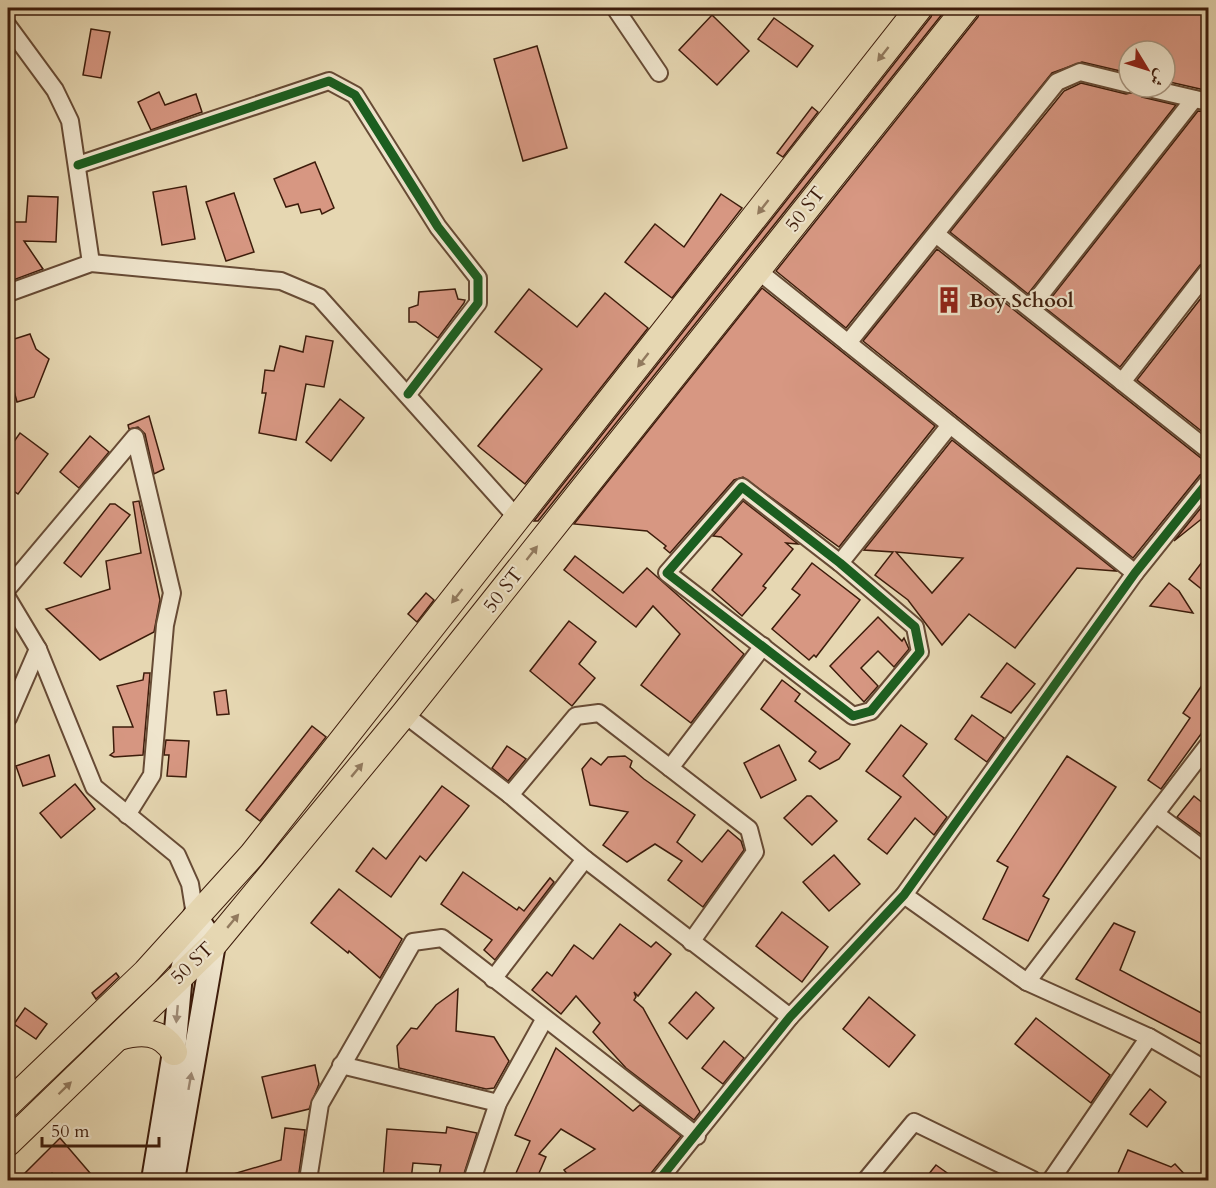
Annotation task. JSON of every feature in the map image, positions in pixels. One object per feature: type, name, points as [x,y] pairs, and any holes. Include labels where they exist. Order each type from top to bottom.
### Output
[{"type":"main road","name":"50 ST","points":[[8,1104],[146,972],[195,915],[252,855],[919,8]]},
{"type":"main road","name":"50 ST","points":[[8,1143],[214,944],[404,714],[966,8]]},
{"type":"main road","points":[[119,1037],[138,1032],[147,1033],[163,1039],[174,1052]]},
{"type":"street","points":[[615,8],[659,73]]},
{"type":"street","points":[[8,26],[56,90],[70,121],[91,263]]},
{"type":"street","points":[[848,343],[937,235],[1057,82],[1080,72],[1117,81]]},
{"type":"street","points":[[78,165],[329,81],[355,95],[438,227],[478,278],[478,303],[408,394]]},
{"type":"street","points":[[1030,308],[1201,100],[1177,95]]},
{"type":"street","points":[[937,235],[1209,450]]},
{"type":"street","points":[[8,293],[91,263],[281,281],[319,297],[518,519]]},
{"type":"street","points":[[757,270],[1135,573]]},
{"type":"street","points":[[1122,382],[1209,271]]},
{"type":"street","points":[[840,563],[950,425]]},
{"type":"street","points":[[8,588],[135,437],[172,593],[165,625],[152,775],[126,815]]},
{"type":"street","points":[[659,1180],[697,1136],[790,1017],[904,895],[1135,573],[1209,482]]},
{"type":"street","points":[[742,487],[840,563],[915,627],[920,652],[871,711],[853,716],[763,646],[667,573],[742,487]]},
{"type":"street","points":[[8,599],[38,649],[94,787],[177,855],[190,884],[195,915],[181,974],[174,1052],[153,1180]]},
{"type":"street","points":[[670,768],[763,646]]},
{"type":"street","points":[[8,718],[38,649]]},
{"type":"street","points":[[510,795],[576,716],[599,713],[749,830],[755,852],[691,942]]},
{"type":"street","points":[[404,714],[510,795],[585,859],[790,1017]]},
{"type":"street","points":[[1027,982],[1209,745]]},
{"type":"street","points":[[1156,814],[1209,853]]},
{"type":"street","points":[[493,979],[585,859]]},
{"type":"street","points":[[904,895],[1027,982],[1149,1038],[1209,1071]]},
{"type":"street","points":[[173,1180],[214,944],[195,915]]},
{"type":"street","points":[[308,1180],[320,1104],[340,1065],[413,942],[442,938],[544,1020],[697,1136]]},
{"type":"street","points":[[472,1180],[498,1103],[544,1020]]},
{"type":"street","points":[[1051,1180],[1149,1038]]},
{"type":"street","points":[[340,1065],[498,1103]]},
{"type":"street","points":[[866,1180],[914,1122],[1015,1177],[1033,1180]]},
{"type":"building","points":[[934,8],[947,8],[538,521],[534,521],[931,17]]},
{"type":"building","points":[[981,8],[1209,8],[1209,91],[1177,84],[1177,39],[1117,39],[1117,70],[1082,62],[1052,73],[846,328],[776,271],[978,17]]},
{"type":"building","points":[[712,15],[749,51],[717,85],[679,50]]},
{"type":"building","points":[[774,18],[813,46],[797,67],[758,39]]},
{"type":"building","points":[[91,29],[110,32],[101,78],[83,75]]},
{"type":"building","points":[[537,46],[567,148],[523,161],[494,59]]},
{"type":"building","points":[[1081,83],[1117,92],[1117,99],[1150,99],[1176,105],[1028,294],[950,232],[1064,91]]},
{"type":"building","points":[[159,92],[165,105],[196,94],[202,112],[151,130],[138,102]]},
{"type":"building","points":[[812,107],[818,112],[783,157],[777,153]]},
{"type":"building","points":[[1198,111],[1209,112],[1209,261],[1200,265],[1120,367],[1044,307]]},
{"type":"building","points":[[315,162],[334,208],[322,214],[320,209],[301,213],[298,204],[286,207],[274,179]]},
{"type":"building","points":[[186,186],[195,239],[162,245],[153,192]]},
{"type":"building","points":[[234,193],[254,252],[226,261],[206,202]]},
{"type":"building","points":[[721,194],[742,208],[672,298],[625,262],[655,224],[684,247]]},
{"type":"building","points":[[28,196],[58,197],[56,242],[24,241],[43,269],[8,282],[8,217],[11,222],[26,222]]},
{"type":"building","points":[[937,249],[1201,458],[1209,460],[1209,472],[1200,475],[1133,558],[863,341]]},
{"type":"building","points":[[762,288],[935,426],[839,547],[743,477],[734,480],[670,553],[664,548],[666,546],[647,531],[574,524]]},
{"type":"building","points":[[1209,288],[1209,437],[1137,380]]},
{"type":"building","points":[[455,289],[458,299],[465,300],[464,303],[438,338],[416,322],[409,322],[409,308],[418,305],[419,292]]},
{"type":"building","points":[[529,289],[577,327],[605,293],[648,328],[525,484],[478,446],[542,369],[495,332]]},
{"type":"building","points":[[30,334],[36,349],[49,359],[34,397],[17,402],[8,369],[8,341]]},
{"type":"building","points":[[306,336],[333,341],[324,387],[306,384],[296,440],[259,433],[266,393],[262,393],[265,370],[274,371],[280,346],[303,352]]},
{"type":"building","points":[[340,399],[364,418],[331,461],[306,442]]},
{"type":"building","points":[[149,416],[164,469],[154,474],[145,434],[138,427],[129,429],[128,425]]},
{"type":"building","points":[[20,433],[48,454],[18,494],[8,487],[8,450]]},
{"type":"building","points":[[90,436],[109,452],[79,488],[60,472]]},
{"type":"building","points":[[952,440],[1116,571],[1077,568],[1015,648],[969,614],[942,645],[908,600],[875,575],[893,552],[864,550]],"holes":[[[896,552],[963,558],[932,593]]]},
{"type":"building","points":[[1209,498],[1209,513],[1174,541]]},
{"type":"building","points":[[139,501],[160,600],[154,632],[100,660],[46,609],[110,589],[106,561],[141,553],[133,502]]},
{"type":"building","points":[[743,501],[798,544],[786,543],[793,549],[763,586],[766,588],[742,616],[712,590],[742,554],[721,537],[713,536]]},
{"type":"building","points":[[110,504],[115,504],[130,515],[81,577],[64,563]]},
{"type":"building","points":[[1209,553],[1209,595],[1189,579]]},
{"type":"building","points":[[575,556],[623,593],[647,568],[744,654],[691,723],[641,685],[680,634],[653,606],[636,627],[564,570]]},
{"type":"building","points":[[812,563],[860,600],[816,657],[814,655],[809,660],[772,629],[800,595],[792,589]]},
{"type":"building","points":[[1169,583],[1179,591],[1193,613],[1150,606]]},
{"type":"building","points":[[426,593],[434,600],[417,622],[408,614]]},
{"type":"building","points":[[878,617],[902,641],[904,638],[909,649],[894,667],[878,651],[861,668],[878,686],[864,702],[830,666]]},
{"type":"building","points":[[569,621],[596,642],[579,664],[595,678],[572,706],[530,671]]},
{"type":"building","points":[[1007,663],[1035,684],[1011,713],[981,697]]},
{"type":"building","points":[[144,673],[150,673],[143,755],[114,757],[110,755],[114,752],[113,727],[133,727],[117,686],[143,680]]},
{"type":"building","points":[[1209,675],[1209,723],[1161,789],[1148,780],[1190,718],[1183,713]]},
{"type":"building","points":[[782,680],[800,694],[795,701],[850,744],[839,759],[820,769],[809,761],[816,752],[761,709]]},
{"type":"building","points":[[226,690],[229,714],[217,715],[214,692]]},
{"type":"building","points":[[972,715],[1004,738],[987,762],[955,739]]},
{"type":"building","points":[[901,725],[927,744],[903,776],[947,817],[934,835],[915,818],[887,854],[868,839],[901,797],[866,771]]},
{"type":"building","points":[[312,726],[326,737],[260,821],[246,810]]},
{"type":"building","points":[[166,740],[189,741],[186,777],[167,776],[169,755],[164,755]]},
{"type":"building","points":[[779,745],[796,780],[761,798],[744,763]]},
{"type":"building","points":[[507,746],[526,759],[508,781],[492,768]]},
{"type":"building","points":[[49,755],[55,776],[23,786],[16,766]]},
{"type":"building","points":[[625,756],[632,761],[630,767],[644,779],[695,815],[677,842],[702,862],[728,830],[741,841],[744,850],[703,907],[668,880],[682,861],[655,844],[627,862],[603,845],[628,812],[590,805],[582,769],[591,758],[601,765],[608,757]]},
{"type":"building","points":[[1067,756],[1116,787],[1043,896],[1049,899],[1028,941],[983,919],[1008,867],[997,861]]},
{"type":"building","points":[[75,784],[95,809],[61,838],[40,813]]},
{"type":"building","points":[[442,786],[469,806],[426,861],[420,856],[391,897],[356,871],[373,848],[386,859]]},
{"type":"building","points":[[807,796],[811,796],[837,821],[812,845],[784,818]]},
{"type":"building","points":[[1194,796],[1209,808],[1209,840],[1177,817]]},
{"type":"building","points":[[834,855],[860,884],[829,911],[803,882]]},
{"type":"building","points":[[463,872],[517,910],[519,907],[524,911],[550,878],[554,882],[495,960],[484,950],[492,940],[441,904]]},
{"type":"building","points":[[339,889],[402,939],[380,978],[311,923]]},
{"type":"building","points":[[782,912],[828,947],[802,982],[756,946]]},
{"type":"building","points":[[1114,923],[1135,932],[1120,970],[1209,1017],[1209,1048],[1076,979]]},
{"type":"building","points":[[620,924],[651,947],[656,942],[671,954],[638,996],[634,992],[636,997],[634,1000],[643,1008],[700,1112],[694,1120],[626,1068],[593,1032],[600,1023],[576,996],[561,1014],[532,990],[547,972],[552,976],[574,945],[593,959]]},
{"type":"building","points":[[116,973],[119,977],[96,999],[92,993]]},
{"type":"building","points":[[458,989],[456,1031],[494,1037],[509,1061],[494,1088],[486,1089],[399,1068],[397,1046],[411,1028],[417,1029],[436,1005]]},
{"type":"building","points":[[696,992],[714,1008],[687,1039],[669,1023]]},
{"type":"building","points":[[869,997],[915,1035],[889,1067],[843,1029]]},
{"type":"building","points":[[25,1008],[47,1024],[36,1039],[14,1024]]},
{"type":"building","points":[[1036,1018],[1110,1075],[1091,1103],[1015,1044]]},
{"type":"building","points":[[724,1041],[744,1058],[723,1084],[702,1068]]},
{"type":"building","points":[[556,1048],[633,1111],[640,1105],[681,1136],[651,1173],[649,1180],[572,1180],[564,1170],[595,1149],[561,1129],[539,1154],[546,1157],[536,1180],[513,1180],[530,1141],[515,1135]]},
{"type":"building","points":[[315,1065],[319,1084],[309,1109],[272,1118],[262,1077]]},
{"type":"building","points":[[1150,1089],[1166,1102],[1147,1127],[1130,1114]]},
{"type":"building","points":[[447,1127],[477,1133],[462,1180],[438,1180],[441,1165],[413,1163],[411,1180],[383,1180],[387,1129],[446,1133]]},
{"type":"building","points":[[285,1128],[305,1130],[298,1180],[272,1177],[273,1180],[223,1180],[223,1177],[281,1160]]},
{"type":"building","points":[[60,1138],[96,1180],[58,1180],[52,1173],[45,1180],[18,1180]]},
{"type":"building","points":[[1128,1150],[1171,1167],[1175,1164],[1190,1180],[1115,1180]]},
{"type":"building","points":[[936,1165],[957,1180],[924,1180]]},
{"type":"cycle path","points":[[78,165],[329,81],[355,95],[438,227],[478,278],[478,303],[408,394]]},
{"type":"cycle path","points":[[659,1180],[790,1017],[904,895],[1135,573],[1208,482]]},
{"type":"cycle path","points":[[742,487],[840,563],[915,627],[920,652],[871,711],[853,716],[667,573],[742,487]]},
{"type":"place","name":"Boy School","points":[[949,300]]}]
